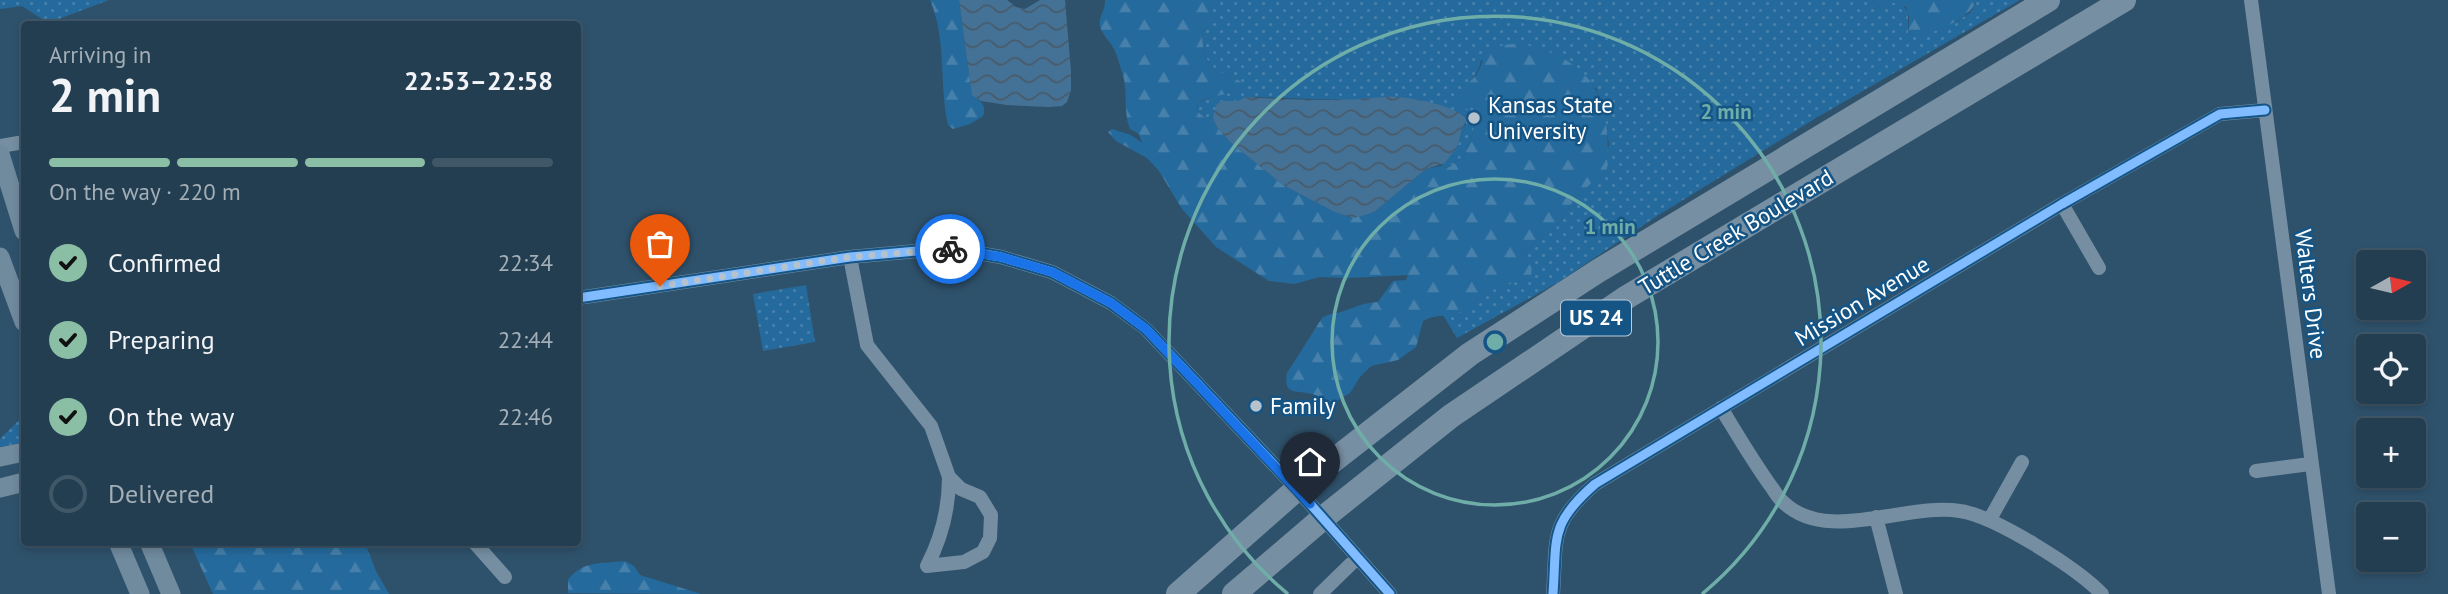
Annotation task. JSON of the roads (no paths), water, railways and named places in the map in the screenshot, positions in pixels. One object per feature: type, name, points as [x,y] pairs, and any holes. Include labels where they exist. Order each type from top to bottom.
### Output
[{"type":"highway","name":"Tuttle Creek Boulevard","points":[[1178,594],[1297,489],[1471,354],[1598,271],[2048,0]]},
{"type":"highway","name":"Tuttle Creek Boulevard","points":[[1234,594],[1451,415],[1627,297],[2124,0]]},
{"type":"main road","points":[[0,154],[21,221]]},
{"type":"main road","points":[[0,257],[21,314]]},
{"type":"main road","points":[[0,457],[21,453]]},
{"type":"main road","points":[[0,488],[21,483]]},
{"type":"main road","points":[[120,546],[140,594]]},
{"type":"main road","points":[[151,546],[171,594]]},
{"type":"street","name":"Walters Drive","points":[[2251,0],[2329,594]]},
{"type":"street","name":"Mission Avenue","points":[[1553,594],[1556,535],[1568,510],[1594,484],[2062,204],[2220,114],[2265,110]]},
{"type":"street","points":[[0,146],[21,142]]},
{"type":"street","points":[[2062,204],[2099,268]]},
{"type":"street","points":[[581,298],[850,257],[950,248],[1001,257],[1052,272],[1111,303],[1146,329],[1297,489],[1390,594]]},
{"type":"street","points":[[850,257],[867,345],[931,426],[949,477],[949,503],[944,524],[927,566],[964,562],[983,552],[989,540],[991,515],[986,507],[979,497],[961,489],[949,477]]},
{"type":"street","points":[[1721,408],[1754,464],[1783,503],[1810,519],[1839,522],[1924,511],[1959,510],[1990,519],[2061,562],[2102,594]]},
{"type":"street","points":[[1990,519],[2022,462]]},
{"type":"street","points":[[2256,471],[2310,464]]},
{"type":"street","points":[[1876,517],[1896,594]]},
{"type":"street","points":[[478,546],[505,577]]},
{"type":"street","points":[[1320,594],[1357,558]]},
{"type":"water","points":[[959,0],[1007,0],[1016,7],[1025,9],[1040,0],[1065,0],[1071,71],[1071,90],[1067,102],[1062,106],[1048,107],[1007,105],[981,101],[972,95]]},
{"type":"water","points":[[1246,97],[1327,100],[1404,98],[1442,106],[1467,120],[1458,145],[1445,163],[1426,169],[1374,212],[1354,218],[1335,212],[1283,185],[1230,142],[1213,118],[1216,105],[1222,101],[1238,101]]},
{"type":"place","name":"Kansas State University","points":[[1474,118]]},
{"type":"place","name":"Family","points":[[1256,406]]}]
